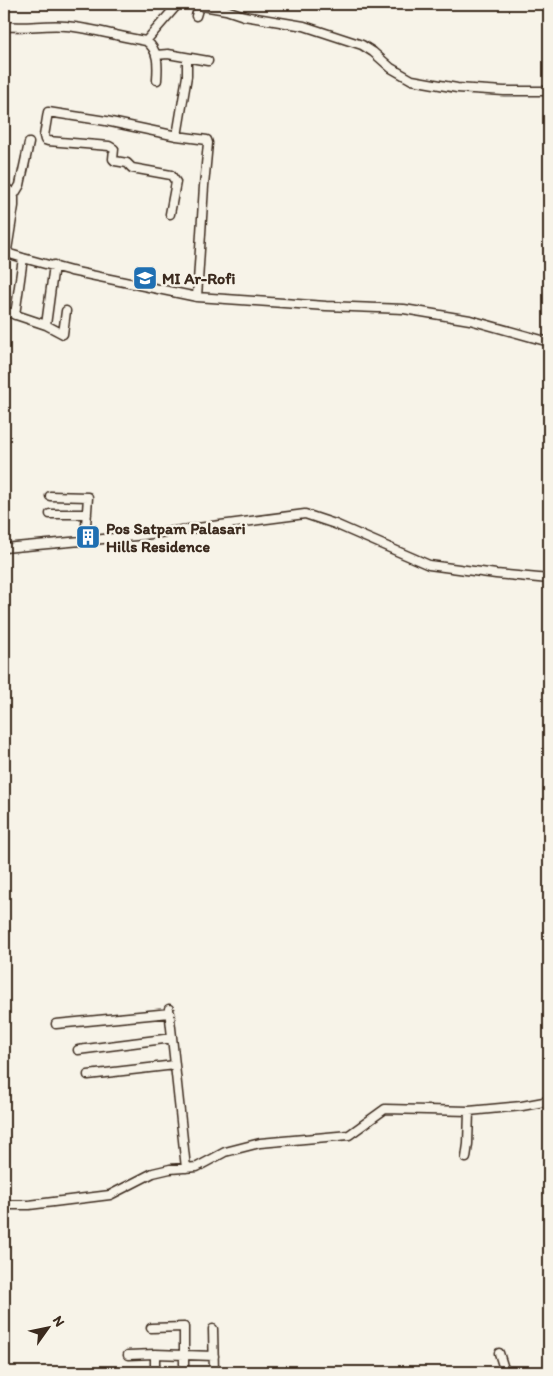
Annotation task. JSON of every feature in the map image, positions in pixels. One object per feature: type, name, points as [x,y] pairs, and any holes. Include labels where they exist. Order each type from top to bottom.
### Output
[{"type":"street","points":[[146,41],[178,4]]},
{"type":"street","points":[[196,16],[195,5],[304,26],[362,46],[391,68],[412,80],[457,88],[504,91],[549,90]]},
{"type":"street","points":[[4,26],[66,26],[146,41],[156,55],[157,80]]},
{"type":"street","points":[[156,55],[168,54],[208,61]]},
{"type":"street","points":[[177,136],[188,76],[188,58]]},
{"type":"street","points":[[170,214],[176,182],[171,175],[132,168],[127,163],[115,161],[113,159],[114,149],[110,146],[45,140],[48,112],[207,140],[198,297]]},
{"type":"street","points":[[29,143],[20,185],[14,195],[7,250],[10,254],[94,276],[198,297],[404,310],[470,320],[549,342]]},
{"type":"street","points":[[4,186],[14,195]]},
{"type":"street","points":[[15,315],[23,258]]},
{"type":"street","points":[[46,325],[54,266]]},
{"type":"street","points":[[4,312],[46,325],[63,333],[66,311]]},
{"type":"street","points":[[50,496],[88,497],[85,540]]},
{"type":"street","points":[[50,514],[87,514]]},
{"type":"street","points":[[4,548],[136,536],[305,514],[335,524],[429,565],[549,579]]},
{"type":"street","points":[[56,1024],[170,1011],[186,1168]]},
{"type":"street","points":[[78,1050],[172,1038]]},
{"type":"street","points":[[88,1075],[175,1065]]},
{"type":"street","points":[[4,1205],[29,1205],[110,1195],[153,1172],[197,1167],[225,1152],[260,1142],[349,1135],[385,1109],[469,1111],[522,1106],[549,1101]]},
{"type":"street","points":[[466,1158],[469,1111]]},
{"type":"street","points":[[151,1328],[184,1327],[184,1372]]},
{"type":"street","points":[[212,1329],[214,1372]]},
{"type":"street","points":[[499,1353],[505,1372]]},
{"type":"street","points":[[156,1354],[156,1372]]},
{"type":"street","points":[[128,1355],[214,1356]]},
{"type":"place","name":"MI Ar-Rofi","points":[[145,278]]},
{"type":"place","name":"Pos Satpam Palasari Hills Residence","points":[[88,537]]}]
